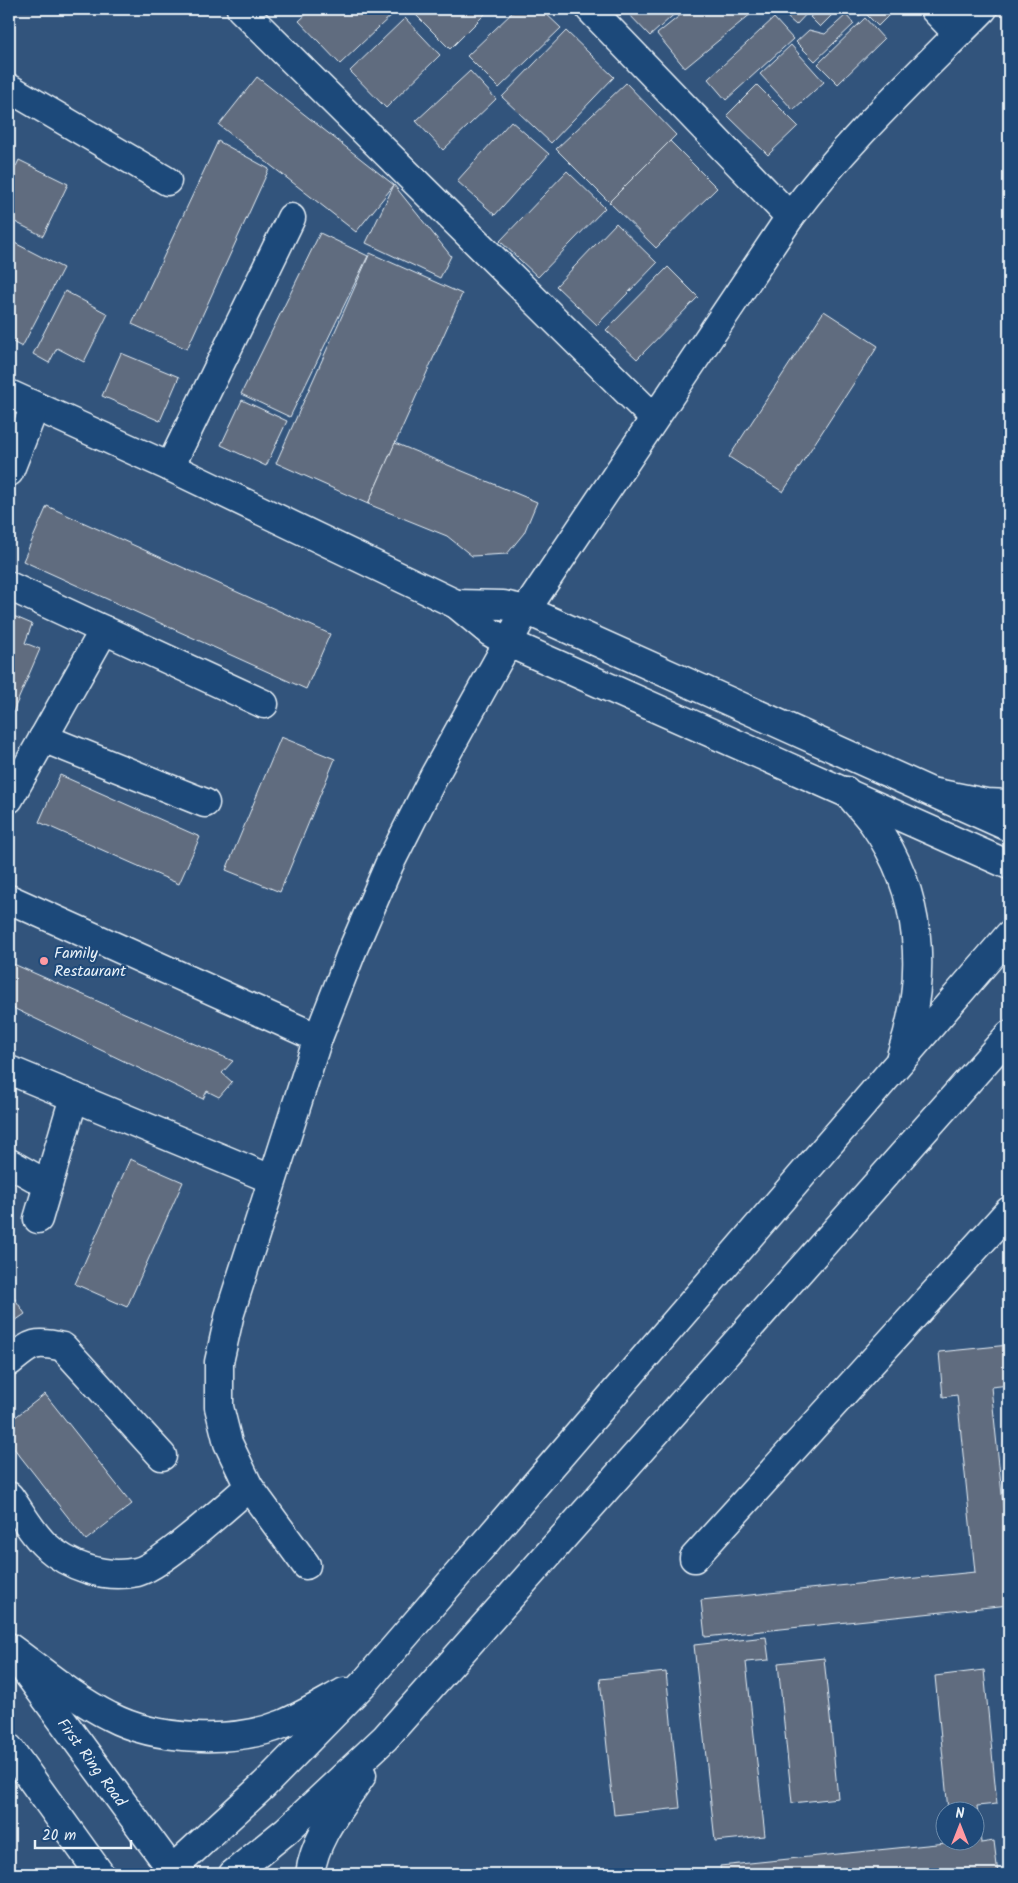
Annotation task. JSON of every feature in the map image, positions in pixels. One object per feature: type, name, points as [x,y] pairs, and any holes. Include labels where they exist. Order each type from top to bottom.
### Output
[{"type":"street","points":[[241,9],[654,418]]},
{"type":"street","points":[[590,9],[790,217]]},
{"type":"street","points":[[934,9],[958,34]]},
{"type":"street","points":[[306,1565],[249,1487],[226,1434],[219,1407],[219,1362],[230,1313],[271,1179],[318,1038],[352,951],[389,865],[434,776],[526,610],[790,217],[820,177],[857,136],[983,9]]},
{"type":"street","points":[[9,88],[167,182]]},
{"type":"street","points":[[170,467],[291,218]]},
{"type":"street","points":[[9,394],[170,467],[456,604],[490,632],[509,642],[1009,865]]},
{"type":"street","points":[[9,472],[35,406]]},
{"type":"street","points":[[9,586],[264,704]]},
{"type":"street","points":[[456,604],[488,603],[526,610],[1009,827]]},
{"type":"street","points":[[9,799],[104,630]]},
{"type":"street","points":[[43,738],[205,803]]},
{"type":"street","points":[[846,791],[874,824],[895,860],[910,900],[917,942],[918,984],[911,1026],[898,1066]]},
{"type":"street","points":[[936,793],[986,804],[1009,804]]},
{"type":"street","points":[[9,899],[318,1038]]},
{"type":"street","points":[[172,1873],[264,1785],[365,1682],[1009,935]]},
{"type":"street","points":[[233,1874],[287,1830],[385,1738],[1009,1035]]},
{"type":"street","points":[[9,1070],[271,1179]]},
{"type":"street","points":[[38,1219],[74,1097]]},
{"type":"street","points":[[9,1163],[48,1185]]},
{"type":"street","points":[[694,1558],[1009,1211]]},
{"type":"street","points":[[9,1362],[31,1344],[47,1343],[63,1347],[162,1456]]},
{"type":"street","points":[[9,1496],[44,1544],[64,1558],[85,1569],[114,1574],[138,1572],[160,1560],[249,1487]]},
{"type":"street","points":[[9,1648],[109,1717],[148,1730],[195,1737],[243,1735],[282,1724],[365,1682]]},
{"type":"street","name":"First Ring Road","points":[[9,1648],[172,1873]]},
{"type":"street","points":[[310,1874],[312,1859],[330,1821],[385,1738]]},
{"type":"street","points":[[9,1748],[100,1874]]},
{"type":"building","points":[[312,9],[397,10],[340,64],[299,21]]},
{"type":"building","points":[[410,9],[490,9],[450,49]]},
{"type":"building","points":[[516,9],[541,9],[561,28],[499,88],[467,56]]},
{"type":"building","points":[[628,9],[680,9],[650,36],[626,11]]},
{"type":"building","points":[[688,9],[749,9],[752,13],[685,68],[657,34]]},
{"type":"building","points":[[778,9],[811,9],[796,25]]},
{"type":"building","points":[[819,9],[828,9],[833,14],[820,27],[810,17]]},
{"type":"building","points":[[852,9],[895,9],[878,26],[864,12],[859,16]]},
{"type":"building","points":[[846,15],[854,24],[815,61],[796,42],[809,30],[825,34]]},
{"type":"building","points":[[405,18],[440,55],[386,108],[350,71]]},
{"type":"building","points":[[774,18],[793,39],[726,100],[708,79]]},
{"type":"building","points":[[865,18],[884,39],[838,84],[818,64]]},
{"type":"building","points":[[566,31],[614,77],[551,143],[502,97]]},
{"type":"building","points":[[791,45],[824,82],[793,110],[760,74]]},
{"type":"building","points":[[470,71],[496,99],[443,150],[416,121]]},
{"type":"building","points":[[257,77],[394,185],[356,232],[219,125]]},
{"type":"building","points":[[626,83],[676,135],[609,202],[556,149]]},
{"type":"building","points":[[757,85],[798,126],[768,155],[727,115]]},
{"type":"building","points":[[511,121],[549,154],[495,215],[457,181]]},
{"type":"building","points":[[218,141],[269,169],[187,349],[132,324]]},
{"type":"building","points":[[670,141],[717,188],[656,248],[609,202]]},
{"type":"building","points":[[19,160],[68,184],[43,236],[9,219],[9,181]]},
{"type":"building","points":[[567,171],[605,208],[538,277],[500,241]]},
{"type":"building","points":[[394,185],[451,256],[440,278],[366,243]]},
{"type":"building","points":[[616,223],[657,263],[597,325],[556,286]]},
{"type":"building","points":[[320,233],[368,256],[290,417],[241,394]]},
{"type":"building","points":[[9,240],[63,268],[22,347],[9,340]]},
{"type":"building","points":[[370,253],[462,294],[368,504],[276,463]]},
{"type":"building","points":[[668,267],[698,297],[637,359],[606,330]]},
{"type":"building","points":[[65,291],[108,314],[84,362],[57,348],[49,363],[33,354]]},
{"type":"building","points":[[824,311],[878,346],[783,492],[729,457]]},
{"type":"building","points":[[121,353],[179,377],[160,421],[102,396]]},
{"type":"building","points":[[242,400],[287,421],[266,466],[221,445]]},
{"type":"building","points":[[395,443],[537,502],[524,533],[507,554],[472,556],[447,536],[368,504]]},
{"type":"building","points":[[47,506],[330,634],[306,689],[23,561]]},
{"type":"building","points":[[11,615],[32,624],[25,643],[40,649],[9,721],[9,622]]},
{"type":"building","points":[[281,737],[335,759],[280,892],[226,870]]},
{"type":"building","points":[[60,775],[200,837],[179,884],[39,822]]},
{"type":"building","points":[[9,962],[233,1061],[222,1073],[232,1082],[219,1097],[207,1091],[203,1099],[9,1006]]},
{"type":"building","points":[[130,1159],[183,1182],[127,1307],[75,1284]]},
{"type":"building","points":[[9,1290],[25,1314],[9,1325]]},
{"type":"building","points":[[1009,1345],[1009,1385],[991,1387],[1009,1563],[1009,1605],[705,1637],[701,1600],[975,1572],[957,1395],[943,1397],[939,1352]]},
{"type":"building","points":[[45,1394],[132,1504],[86,1540],[9,1442],[9,1422]]},
{"type":"building","points":[[766,1637],[769,1660],[746,1662],[765,1836],[715,1841],[694,1645]]},
{"type":"building","points":[[824,1658],[838,1798],[792,1803],[778,1663]]},
{"type":"building","points":[[984,1670],[997,1804],[986,1805],[986,1800],[947,1800],[935,1676]]},
{"type":"building","points":[[666,1672],[680,1808],[614,1815],[600,1679]]},
{"type":"building","points":[[994,1841],[998,1874],[721,1874],[720,1866],[936,1844],[936,1850],[986,1850],[986,1842]]},
{"type":"place","name":"Family Restaurant","points":[[44,961]]}]
